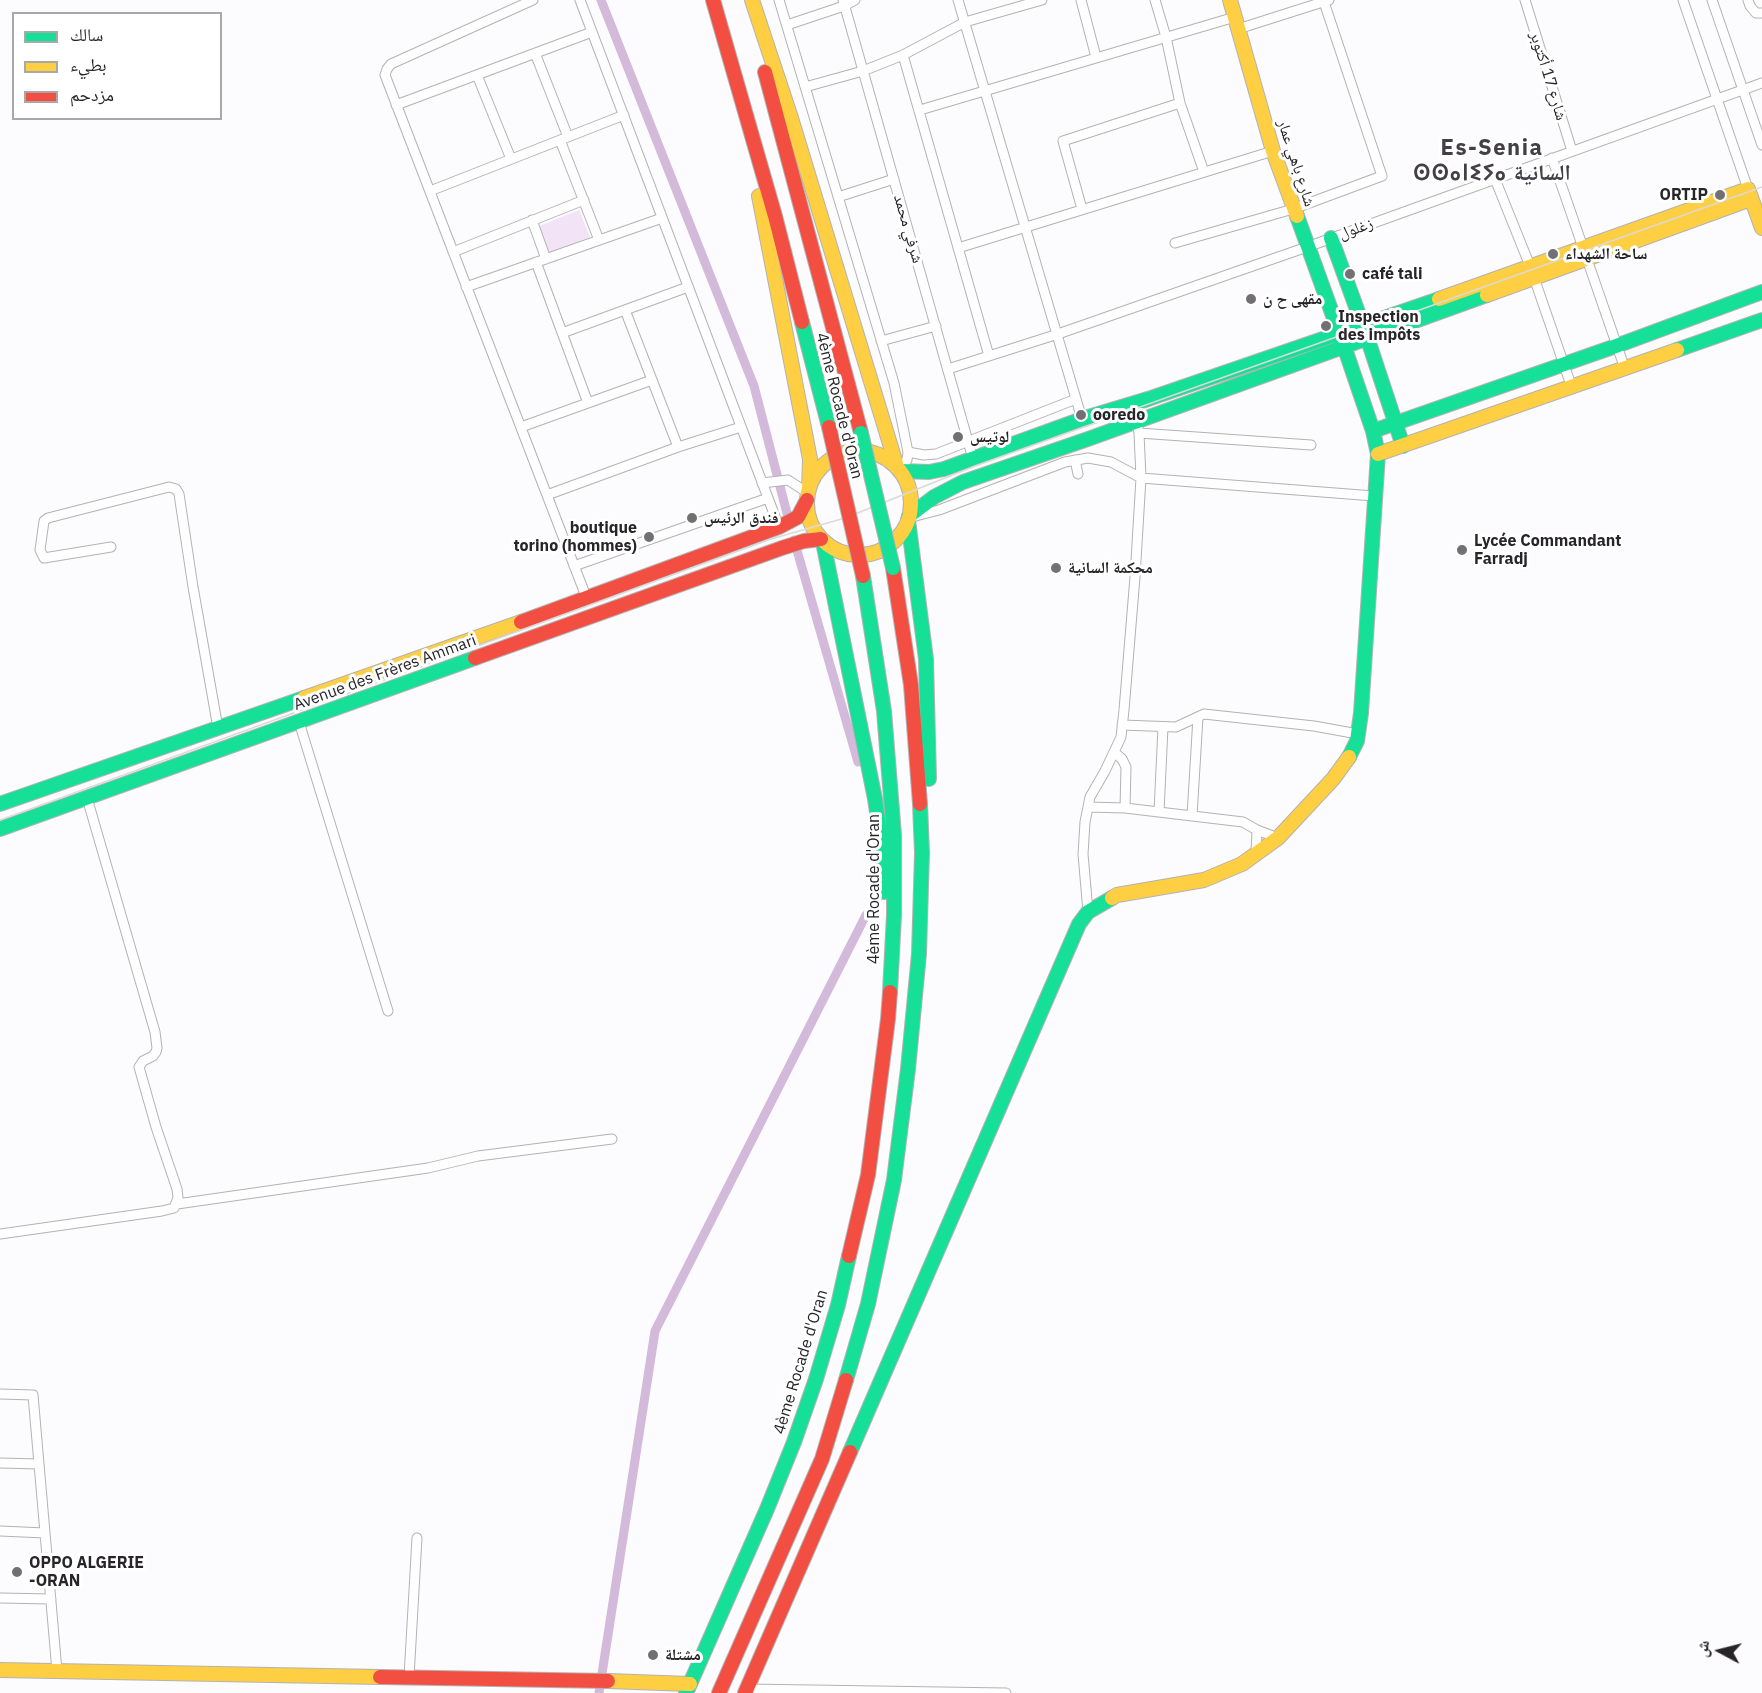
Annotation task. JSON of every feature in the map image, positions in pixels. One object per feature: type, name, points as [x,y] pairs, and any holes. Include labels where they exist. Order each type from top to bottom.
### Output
[{"type":"main road","name":"4ème Rocade d'Oran","points":[[688,1689],[785,1465],[816,1379],[845,1274],[868,1175],[888,1019],[894,915],[894,836],[884,711],[862,576],[829,427],[775,216],[713,0]]},
{"type":"main road","name":"4ème Rocade d'Oran","points":[[719,1693],[822,1459],[863,1324],[881,1251],[894,1180],[908,1069],[919,954],[922,853],[919,778],[911,685],[893,568],[861,433],[746,0]]},
{"type":"main road","points":[[752,0],[791,118],[898,469],[910,492],[909,518],[926,659],[929,727],[930,816],[919,954]]},
{"type":"main road","name":"شارع باهي عمار","points":[[1088,912],[1118,895],[1204,880],[1225,873],[1256,854],[1278,838],[1346,763],[1357,741],[1361,713],[1377,454],[1373,431],[1274,152],[1230,0]]},
{"type":"main road","points":[[744,110],[810,459],[809,517],[822,540],[867,756],[881,839],[888,1019]]},
{"type":"main road","points":[[822,540],[836,550],[850,555],[872,554],[891,544],[902,533],[909,518],[934,497],[963,482],[1138,427],[1341,340],[1753,193],[1762,228]]},
{"type":"main road","points":[[1330,238],[1365,331],[1403,446]]},
{"type":"main road","points":[[1373,431],[1762,292]]},
{"type":"main road","points":[[1377,454],[1762,320]]},
{"type":"main road","points":[[808,494],[820,469],[840,455],[864,452],[876,454],[898,469],[936,471],[1082,419],[1341,340]]},
{"type":"main road","name":"Avenue des Frères Ammari","points":[[0,804],[587,599],[779,527],[802,512],[808,494]]},
{"type":"main road","name":"Avenue des Frères Ammari","points":[[0,829],[782,548],[822,540]]},
{"type":"main road","points":[[746,1691],[1075,933],[1088,912]]},
{"type":"main road","points":[[0,1670],[596,1680],[688,1689]]},
{"type":"street","points":[[533,0],[389,66],[385,75],[587,599]]},
{"type":"street","points":[[580,0],[779,527]]},
{"type":"street","points":[[779,0],[894,383],[908,452],[907,460],[898,469]]},
{"type":"street","points":[[787,25],[855,0]]},
{"type":"street","points":[[958,0],[1082,419]]},
{"type":"street","points":[[805,87],[863,71],[903,54],[964,22],[1042,0]]},
{"type":"street","points":[[1081,0],[1096,57]]},
{"type":"street","points":[[1155,0],[1166,37],[1180,103],[1204,172]]},
{"type":"street","name":"شارع 17 أكتوبر","points":[[1525,0],[1572,151]]},
{"type":"street","points":[[1683,0],[1753,193]]},
{"type":"street","points":[[1712,0],[1762,145]]},
{"type":"street","points":[[1748,0],[1756,13],[1762,14]]},
{"type":"street","points":[[920,110],[1166,37],[1326,1],[1382,176],[1293,209],[1175,243]]},
{"type":"street","name":"شرفي محمد","points":[[843,3],[973,459]]},
{"type":"street","points":[[396,105],[592,32]]},
{"type":"street","points":[[535,52],[599,240]]},
{"type":"street","points":[[903,54],[988,356]]},
{"type":"street","points":[[477,75],[511,159]]},
{"type":"street","name":"زغلول","points":[[948,369],[1058,334],[1306,247],[1762,83]]},
{"type":"street","points":[[1082,209],[1063,141],[1180,103]]},
{"type":"street","points":[[430,191],[624,115]]},
{"type":"street","points":[[958,248],[1274,152]]},
{"type":"street","points":[[1552,159],[1625,369]]},
{"type":"street","points":[[838,197],[894,179]]},
{"type":"street","points":[[1496,179],[1572,388]]},
{"type":"street","points":[[453,252],[584,200]]},
{"type":"street","points":[[466,287],[662,218]]},
{"type":"street","points":[[532,220],[541,261],[562,333],[588,403]]},
{"type":"street","points":[[562,333],[688,287]]},
{"type":"street","points":[[625,310],[678,447]]},
{"type":"street","points":[[881,341],[936,326]]},
{"type":"street","points":[[521,428],[652,380]]},
{"type":"street","points":[[908,452],[932,455],[968,443],[1076,399]]},
{"type":"street","points":[[547,495],[678,447],[741,427]]},
{"type":"street","points":[[1088,912],[1083,854],[1088,807],[1090,797],[1121,737],[1141,478],[1138,427],[1311,445]]},
{"type":"street","points":[[909,518],[939,510],[1075,460],[1088,458],[1123,467],[1141,478],[1374,496]]},
{"type":"street","points":[[1075,460],[1078,474]]},
{"type":"street","points":[[762,483],[783,479],[794,482],[808,494]]},
{"type":"street","points":[[111,547],[44,558],[40,550],[44,521],[48,518],[169,487],[176,489],[179,494],[192,587],[218,728]]},
{"type":"street","points":[[574,566],[768,498]]},
{"type":"street","points":[[1122,725],[1176,727],[1204,714],[1314,726],[1358,734]]},
{"type":"street","points":[[1192,816],[1198,717]]},
{"type":"street","points":[[299,722],[388,1011]]},
{"type":"street","points":[[1159,812],[1163,727]]},
{"type":"street","points":[[1114,752],[1122,759],[1126,767],[1125,808]]},
{"type":"street","points":[[87,798],[155,1032],[156,1052],[153,1056],[142,1060],[139,1067],[177,1189],[177,1204]]},
{"type":"street","points":[[1088,807],[1125,808],[1243,822],[1278,838]]},
{"type":"street","points":[[1256,854],[1257,830]]},
{"type":"street","points":[[0,1234],[162,1211],[174,1208],[177,1204],[428,1168],[478,1156],[612,1139]]},
{"type":"street","points":[[0,1394],[33,1395],[57,1671]]},
{"type":"street","points":[[0,1463],[39,1464]]},
{"type":"street","points":[[0,1532],[45,1533]]},
{"type":"street","points":[[409,1677],[417,1538]]},
{"type":"street","points":[[0,1598],[51,1599]]},
{"type":"street","points":[[746,1691],[1006,1693]]},
{"type":"shaded area","points":[[579,210],[590,237],[548,253],[539,226]]},
{"type":"waterway","points":[[601,0],[754,386],[790,525]]},
{"type":"waterway","points":[[794,540],[858,762]]},
{"type":"waterway","points":[[599,1693],[655,1331],[866,915]]},
{"type":"tram line","points":[[0,820],[771,539],[845,518],[975,466],[1762,187]]},
{"type":"traffic: fast","points":[[1297,216],[1373,431],[1378,454],[1361,713],[1357,741],[1349,757]]},
{"type":"traffic: fast","points":[[1331,238],[1403,446]]},
{"type":"traffic: fast","points":[[1373,431],[1762,292]]},
{"type":"traffic: fast","points":[[909,516],[934,497],[963,482],[1487,295]]},
{"type":"traffic: fast","points":[[900,471],[929,472],[944,469],[1082,419],[1148,399],[1439,299]]},
{"type":"traffic: fast","points":[[1677,350],[1762,320]]},
{"type":"traffic: fast","points":[[802,322],[829,427]]},
{"type":"traffic: fast","points":[[861,433],[893,568]]},
{"type":"traffic: fast","points":[[908,520],[926,659],[929,779]]},
{"type":"traffic: fast","points":[[823,542],[875,799],[881,839],[884,892]]},
{"type":"traffic: fast","points":[[863,576],[884,711],[894,835],[894,915],[890,992]]},
{"type":"traffic: fast","points":[[0,829],[475,658]]},
{"type":"traffic: fast","points":[[0,804],[304,698]]},
{"type":"traffic: fast","points":[[846,1380],[868,1304],[894,1180],[919,954],[922,853],[920,804]]},
{"type":"traffic: fast","points":[[850,1452],[1079,924],[1088,912],[1112,898]]},
{"type":"traffic: fast","points":[[686,1693],[794,1442],[838,1305],[849,1256]]},
{"type":"traffic: slow","points":[[752,0],[791,118],[897,467]]},
{"type":"traffic: slow","points":[[1230,0],[1273,151],[1297,216]]},
{"type":"traffic: slow","points":[[1439,299],[1748,189],[1762,228]]},
{"type":"traffic: slow","points":[[759,196],[810,459],[809,490]]},
{"type":"traffic: slow","points":[[1487,295],[1751,199]]},
{"type":"traffic: slow","points":[[1378,454],[1677,350]]},
{"type":"traffic: slow","points":[[859,451],[879,455],[896,466],[907,483],[911,503],[907,523],[896,540],[879,551],[859,555],[839,551],[822,540],[811,523],[807,503],[811,483],[822,466],[839,455],[859,451]]},
{"type":"traffic: slow","points":[[304,698],[521,622]]},
{"type":"traffic: slow","points":[[1112,898],[1117,895],[1204,880],[1242,864],[1278,838],[1333,779],[1349,757]]},
{"type":"traffic: slow","points":[[0,1670],[380,1677]]},
{"type":"traffic: slow","points":[[608,1681],[690,1684]]},
{"type":"traffic: jam","points":[[713,0],[775,216],[802,322]]},
{"type":"traffic: jam","points":[[765,72],[861,433]]},
{"type":"traffic: jam","points":[[829,427],[863,576]]},
{"type":"traffic: jam","points":[[521,622],[779,527],[798,517],[807,500]]},
{"type":"traffic: jam","points":[[475,658],[782,548],[804,541],[821,539]]},
{"type":"traffic: jam","points":[[893,568],[911,685],[920,804]]},
{"type":"traffic: jam","points":[[849,1256],[868,1175],[890,992]]},
{"type":"traffic: jam","points":[[719,1693],[822,1459],[846,1380]]},
{"type":"traffic: jam","points":[[745,1693],[850,1452]]},
{"type":"traffic: jam","points":[[380,1677],[608,1681]]},
{"type":"place","name":"ORTIP","points":[[1720,195]]},
{"type":"place","name":"ساحة الشهداء","points":[[1553,254]]},
{"type":"place","name":"café tali","points":[[1350,274]]},
{"type":"place","name":"مقهى ح ن","points":[[1251,299]]},
{"type":"place","name":"Inspection des impôts","points":[[1326,326]]},
{"type":"place","name":"ooredo","points":[[1081,415]]},
{"type":"place","name":"لوتيس","points":[[958,437]]},
{"type":"place","name":"فندق الرئيس","points":[[692,518]]},
{"type":"place","name":"boutique torino (hommes)","points":[[649,537]]},
{"type":"place","name":"Lycée Commandant Farradj","points":[[1462,550]]},
{"type":"place","name":"محكمة السانية","points":[[1056,568]]},
{"type":"place","name":"OPPO ALGERIE -ORAN","points":[[17,1572]]},
{"type":"place","name":"مشتلة","points":[[653,1655]]},
{"type":"district","name":"Es-Senia ⵙⵙⴰⵏⵉⵢⴰ السانية","points":[[1492,162]]}]
